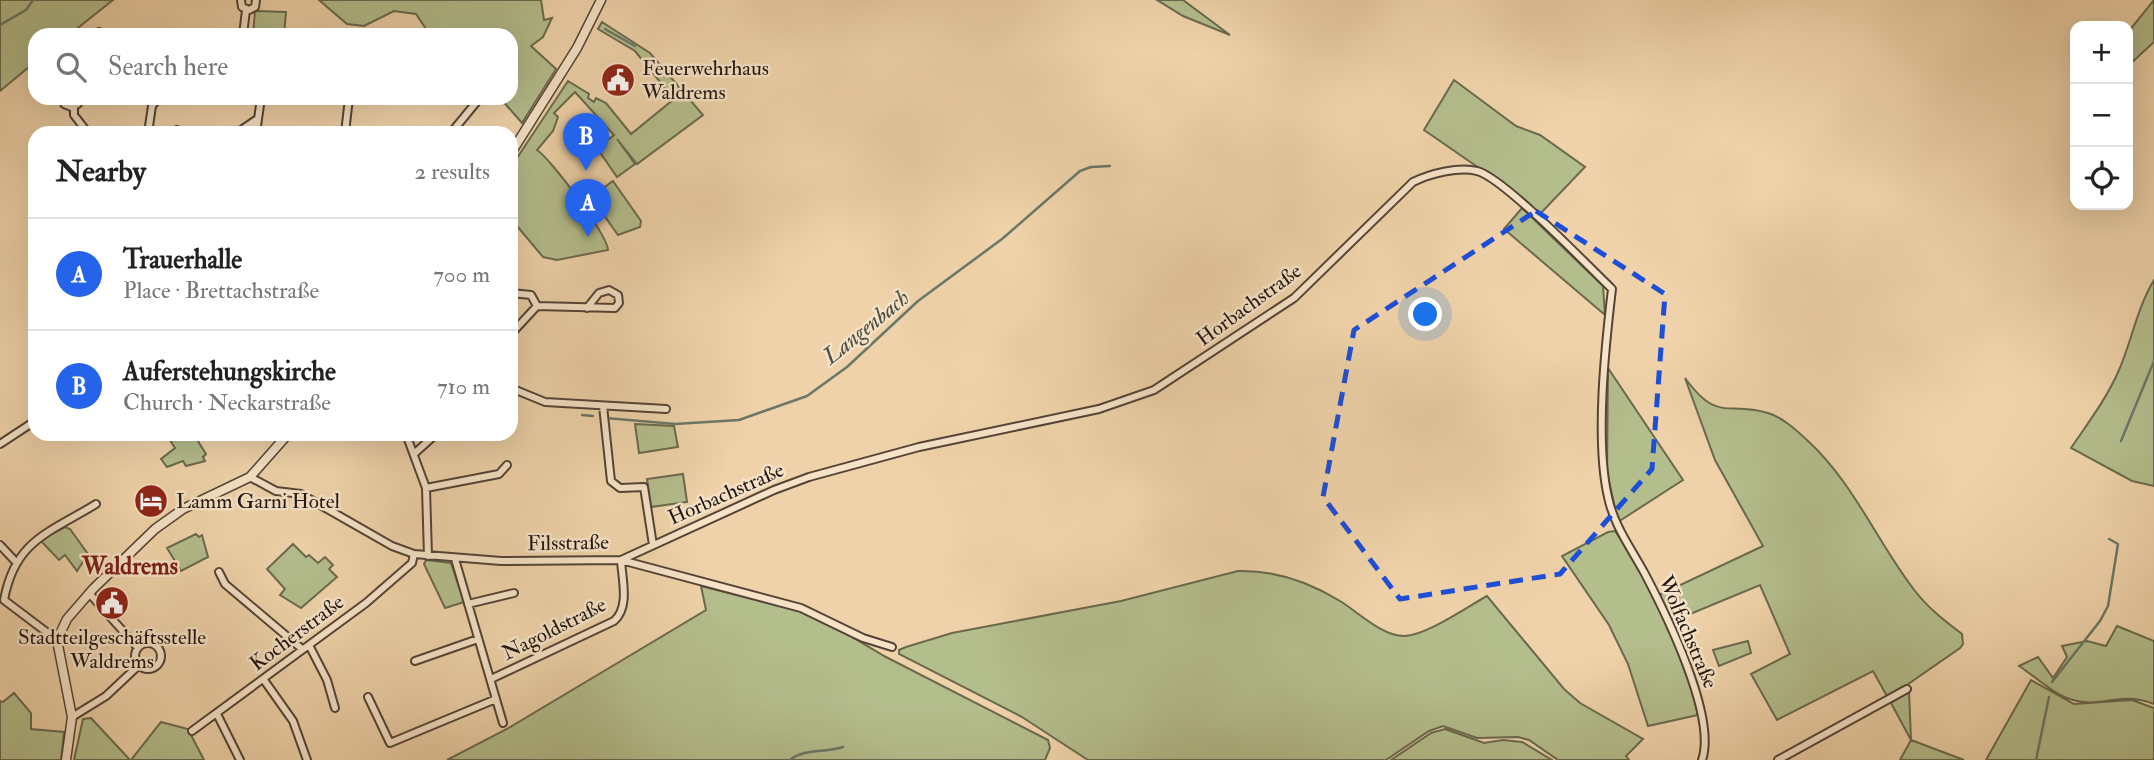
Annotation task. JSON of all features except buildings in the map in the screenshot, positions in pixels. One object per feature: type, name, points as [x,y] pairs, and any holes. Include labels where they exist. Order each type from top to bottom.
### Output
[{"type":"street","points":[[241,0],[246,10],[244,28]]},
{"type":"street","points":[[246,10],[254,8],[256,0]]},
{"type":"street","points":[[518,142],[578,48],[601,0]]},
{"type":"street","points":[[71,105],[74,107],[74,116],[82,126]]},
{"type":"street","points":[[150,126],[155,105]]},
{"type":"street","points":[[256,126],[259,105]]},
{"type":"street","points":[[346,126],[348,105]]},
{"type":"street","points":[[457,126],[474,105]]},
{"type":"street","points":[[247,126],[256,120]]},
{"type":"street","name":"Horbachstraße","points":[[621,560],[809,477],[919,447],[1099,409],[1147,393],[1202,360],[1294,298],[1413,182],[1427,176],[1475,170],[1506,190],[1612,289],[1604,372],[1604,467],[1607,495],[1616,525]]},
{"type":"street","points":[[518,326],[537,306],[586,308],[615,308],[619,303],[618,295],[609,290],[599,293],[586,308]]},
{"type":"street","points":[[518,294],[531,295],[537,306]]},
{"type":"street","points":[[518,391],[545,402],[666,409]]},
{"type":"street","points":[[603,406],[611,481],[620,488],[643,487],[653,545]]},
{"type":"street","points":[[0,444],[28,426]]},
{"type":"street","points":[[66,760],[72,717],[57,640],[67,619],[89,593],[171,517],[250,477],[282,441]]},
{"type":"street","points":[[409,441],[426,488],[428,556]]},
{"type":"street","points":[[415,453],[428,441]]},
{"type":"street","points":[[426,488],[499,474],[507,465]]},
{"type":"street","name":"Filsstraße","points":[[250,477],[276,491],[302,494],[391,546],[414,554],[455,559],[621,560],[802,608],[863,638],[892,647]]},
{"type":"street","points":[[57,640],[2,600],[15,561],[40,537],[96,505]]},
{"type":"street","name":"Wolfachstraße","points":[[1616,525],[1650,585],[1687,669],[1706,738],[1702,760]]},
{"type":"street","points":[[0,545],[15,561]]},
{"type":"street","name":"Kocherstraße","points":[[192,730],[366,603],[412,563],[414,554]]},
{"type":"street","points":[[455,559],[503,723]]},
{"type":"street","name":"Nagoldstraße","points":[[491,679],[614,621],[621,615],[621,560]]},
{"type":"street","points":[[219,572],[225,584],[302,649]]},
{"type":"street","points":[[89,593],[138,648]]},
{"type":"street","points":[[468,604],[514,593]]},
{"type":"street","points":[[415,661],[478,639]]},
{"type":"street","points":[[152,644],[159,649],[161,656],[158,664],[151,668],[139,665],[135,657],[138,648],[152,644]]},
{"type":"street","points":[[309,645],[327,680],[335,708]]},
{"type":"street","points":[[72,717],[106,696],[139,665]]},
{"type":"street","points":[[264,680],[293,722],[307,760]]},
{"type":"street","points":[[1778,760],[1908,689]]},
{"type":"street","points":[[368,697],[390,743],[496,699]]},
{"type":"street","points":[[217,714],[240,760]]},
{"type":"highlighted area","points":[[1536,211],[1665,294],[1652,469],[1560,574],[1400,599],[1323,497],[1354,330]]},
{"type":"green space","points":[[0,0],[113,0],[78,28],[28,28],[28,68],[0,91]]},
{"type":"green space","points":[[319,0],[541,0],[544,20],[552,18],[543,37],[531,46],[556,69],[522,123],[506,105],[518,105],[518,28],[425,28],[416,14],[394,11],[364,26],[347,24]]},
{"type":"green space","points":[[1157,0],[1183,0],[1230,35],[1183,16]]},
{"type":"green space","points":[[2154,0],[2154,42],[2133,61],[2133,26]]},
{"type":"green space","points":[[255,11],[286,12],[285,28],[254,28]]},
{"type":"green space","points":[[602,22],[650,53],[703,115],[637,164],[617,139],[635,164],[617,177],[597,148],[614,135],[575,92],[554,113],[558,117],[553,131],[537,150],[577,197],[608,250],[557,260],[543,257],[518,227],[518,156],[568,81],[589,94],[588,98],[594,102],[596,98],[606,103],[631,134],[674,99],[635,51],[598,29]]},
{"type":"green space","points":[[1454,80],[1516,126],[1540,135],[1585,167],[1539,215],[1508,188],[1424,130]]},
{"type":"green space","points":[[613,181],[641,221],[640,227],[618,235],[591,197]]},
{"type":"green space","points":[[1522,208],[1603,286],[1605,315],[1504,229]]},
{"type":"green space","points":[[2154,280],[2154,486],[2132,481],[2071,448],[2114,380]]},
{"type":"green space","points":[[1608,368],[1683,480],[1618,522],[1607,472]]},
{"type":"green space","points":[[1685,378],[1696,392],[1715,406],[1768,413],[1789,424],[1807,440],[1824,457],[1852,494],[1915,591],[1962,634],[1963,644],[1960,648],[1888,698],[1873,671],[1777,720],[1751,674],[1790,654],[1760,585],[1671,622],[1659,595],[1763,546],[1715,460]]},
{"type":"green space","points":[[635,424],[674,426],[678,447],[639,453]]},
{"type":"green space","points":[[170,441],[198,441],[206,454],[203,457],[205,461],[186,466],[183,461],[167,467],[161,459],[175,448]]},
{"type":"green space","points":[[683,474],[687,502],[651,507],[647,479]]},
{"type":"green space","points":[[65,527],[70,529],[88,554],[77,571],[65,555],[59,560],[40,540]]},
{"type":"green space","points":[[1615,531],[1640,571],[1665,620],[1693,693],[1698,715],[1648,726],[1628,664],[1609,625],[1562,556]]},
{"type":"green space","points":[[196,534],[199,537],[202,535],[208,557],[181,571],[167,548]]},
{"type":"green space","points":[[293,544],[306,557],[309,555],[318,563],[325,557],[333,565],[329,569],[337,577],[301,608],[280,595],[285,589],[267,569]]},
{"type":"green space","points":[[426,560],[451,563],[464,602],[445,608],[424,564]]},
{"type":"green space","points":[[1238,571],[1278,575],[1304,583],[1340,601],[1380,628],[1405,636],[1447,620],[1487,596],[1564,689],[1580,703],[1643,739],[1626,756],[1629,760],[1558,760],[1529,740],[1518,737],[1477,738],[1443,726],[1429,731],[1386,760],[1088,760],[1022,717],[899,654],[899,650],[906,647],[952,633],[1121,601]]},
{"type":"green space","points":[[701,586],[815,615],[886,657],[1048,740],[1050,748],[1045,760],[447,760],[507,729],[706,610]]},
{"type":"green space","points":[[2117,626],[2154,641],[2154,704],[2132,699],[2087,702],[2069,699],[2019,666],[2038,657],[2053,678],[2067,657],[2062,646],[2087,641],[2106,646]]},
{"type":"green space","points":[[1748,641],[1751,653],[1719,666],[1713,650]]},
{"type":"green space","points":[[2031,680],[2074,704],[2132,700],[2154,708],[2154,760],[1986,760]]},
{"type":"green space","points":[[1909,691],[1911,740],[1891,703]]},
{"type":"green space","points":[[14,693],[31,713],[31,729],[64,732],[61,760],[0,760],[0,701],[3,702]]},
{"type":"green space","points":[[91,718],[130,760],[74,760],[83,719]]},
{"type":"green space","points":[[161,722],[188,729],[204,760],[131,760]]},
{"type":"green space","points":[[1445,729],[1484,743],[1503,740],[1522,742],[1552,760],[1391,760],[1431,733]]},
{"type":"green space","points":[[1911,740],[1964,760],[1900,760]]},
{"type":"waterway","points":[[0,25],[26,10],[33,0]]},
{"type":"waterway","points":[[605,29],[635,46]]},
{"type":"waterway","name":"Langenbach","points":[[606,418],[675,424],[739,420],[807,396],[847,367],[918,301],[1002,239],[1080,171],[1091,167],[1110,166]]},
{"type":"waterway","points":[[2121,441],[2154,361]]},
{"type":"waterway","name":"Langenbach","points":[[582,415],[593,416]]},
{"type":"waterway","points":[[2052,682],[2100,621],[2108,606],[2118,544],[2109,539]]},
{"type":"waterway","points":[[2036,760],[2049,697]]},
{"type":"waterway","points":[[790,760],[808,752],[843,747]]},
{"type":"place","name":"Feuerwehrhaus Waldrems","points":[[618,80]]},
{"type":"place","name":"Auferstehungskirche","points":[[586,171]]},
{"type":"place","name":"Trauerhalle","points":[[588,237]]},
{"type":"place","name":"Lamm Garni Hotel","points":[[151,501]]},
{"type":"place","name":"Stadtteilgeschäftsstelle Waldrems","points":[[112,603]]},
{"type":"district","name":"Waldrems","points":[[130,566]]}]
